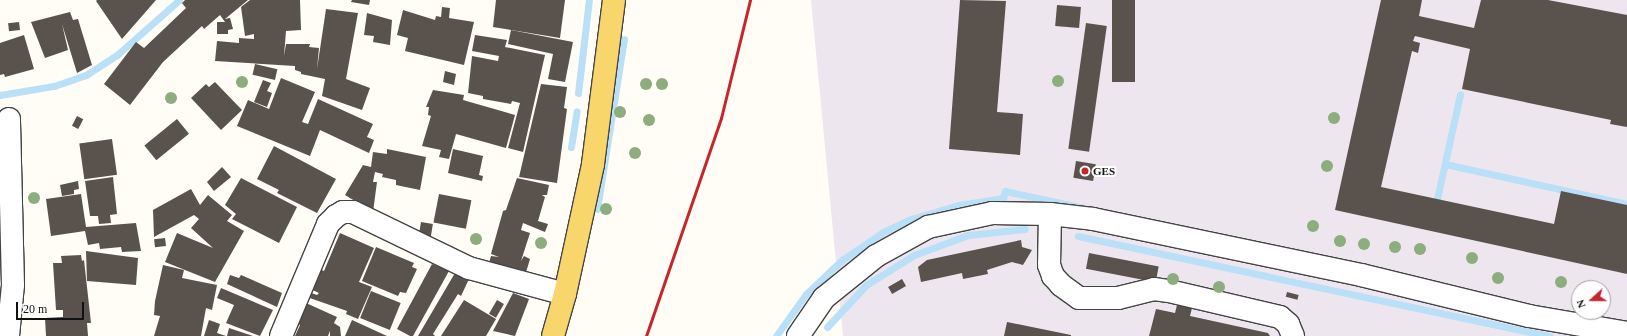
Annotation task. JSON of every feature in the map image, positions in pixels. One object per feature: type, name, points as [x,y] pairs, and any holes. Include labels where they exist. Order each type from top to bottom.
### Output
[{"type":"main road","points":[[553,336],[565,294],[593,164],[614,0]]},
{"type":"street","points":[[8,336],[13,285],[6,245],[9,119]]},
{"type":"street","points":[[281,336],[328,224],[343,212],[353,212],[470,268],[565,294]]},
{"type":"street","points":[[798,336],[824,298],[876,256],[928,227],[992,214],[1050,214],[1093,219],[1361,275],[1529,316],[1627,333]]},
{"type":"street","points":[[1050,214],[1050,265],[1053,276],[1060,285],[1079,298],[1118,298],[1154,289],[1169,291],[1280,317],[1288,324],[1293,336]]},
{"type":"shaded area","points":[[811,0],[1627,0],[1627,336],[843,336]]},
{"type":"building","points":[[97,0],[156,0],[122,39],[96,1]]},
{"type":"building","points":[[185,0],[248,0],[225,19],[230,18],[233,29],[228,30],[228,34],[217,34],[217,22],[225,22],[220,15],[204,29],[202,26],[163,62],[130,105],[104,84],[136,42],[144,48],[186,8],[182,3]]},
{"type":"building","points":[[250,0],[300,0],[301,30],[286,31],[284,56],[286,44],[310,44],[309,47],[319,48],[317,69],[326,9],[358,13],[346,79],[370,88],[362,110],[322,96],[325,79],[301,74],[301,72],[295,70],[295,66],[215,61],[217,41],[239,43],[239,38],[254,39],[254,34],[245,36],[241,7]]},
{"type":"building","points":[[352,0],[370,0],[369,5],[351,2]]},
{"type":"building","points":[[496,0],[565,0],[560,38],[493,27]]},
{"type":"building","points":[[960,0],[1006,1],[997,112],[1023,114],[1020,155],[949,149]]},
{"type":"building","points":[[1112,0],[1135,0],[1135,82],[1112,82]]},
{"type":"building","points":[[1381,0],[1422,0],[1419,16],[1474,28],[1481,0],[1548,0],[1627,15],[1627,127],[1610,124],[1611,120],[1462,89],[1470,49],[1415,36],[1413,41],[1420,43],[1418,53],[1412,51],[1381,187],[1554,224],[1561,191],[1627,205],[1627,274],[1335,210]]},
{"type":"building","points":[[1057,5],[1081,7],[1079,28],[1055,26]]},
{"type":"building","points":[[442,7],[450,8],[449,18],[474,22],[464,65],[405,51],[408,38],[397,35],[403,10],[435,20],[436,16],[441,17]]},
{"type":"building","points":[[70,12],[73,20],[78,19],[92,65],[77,73],[62,24],[68,50],[45,58],[31,22]]},
{"type":"building","points":[[367,13],[392,20],[390,45],[373,42],[374,36],[364,35]]},
{"type":"building","points":[[19,22],[20,30],[9,31],[8,23]]},
{"type":"building","points":[[1086,23],[1107,26],[1089,152],[1068,149]]},
{"type":"building","points":[[511,30],[573,42],[565,82],[548,79],[553,54],[508,44]]},
{"type":"building","points":[[24,35],[34,69],[5,77],[4,74],[0,75],[0,43]]},
{"type":"building","points":[[475,35],[507,40],[505,47],[545,55],[523,152],[508,148],[520,103],[512,101],[511,104],[483,99],[483,96],[468,93],[472,56],[498,61],[499,56],[472,51]]},
{"type":"building","points":[[255,64],[277,69],[275,80],[253,75]]},
{"type":"building","points":[[445,71],[456,74],[454,85],[443,82]]},
{"type":"building","points":[[281,78],[315,92],[302,122],[308,124],[318,99],[373,124],[367,137],[374,140],[369,153],[320,130],[310,156],[237,126],[248,100],[269,109]]},
{"type":"building","points":[[263,80],[271,83],[267,91],[272,93],[267,107],[254,102]]},
{"type":"building","points":[[215,82],[242,110],[221,130],[191,98],[206,84],[209,87]]},
{"type":"building","points":[[541,84],[567,87],[564,108],[567,109],[557,183],[519,177]]},
{"type":"building","points":[[433,90],[464,95],[463,100],[515,115],[506,148],[456,134],[449,159],[439,157],[441,150],[422,146],[431,116],[428,115],[429,107],[426,107]]},
{"type":"building","points":[[77,116],[83,119],[78,129],[72,126]]},
{"type":"building","points":[[177,119],[189,134],[156,160],[144,145]]},
{"type":"building","points":[[112,139],[117,175],[84,179],[79,144]]},
{"type":"building","points":[[274,146],[336,179],[317,213],[277,193],[279,190],[257,179]]},
{"type":"building","points":[[387,149],[426,157],[420,190],[396,185],[396,180],[382,177],[383,174],[375,172],[373,182],[377,182],[373,212],[345,195],[363,165],[371,167],[373,152],[387,154]]},
{"type":"building","points":[[453,149],[483,156],[479,175],[483,176],[482,181],[448,173]]},
{"type":"building","name":"GES","points":[[1076,161],[1096,164],[1093,181],[1073,178]]},
{"type":"building","points":[[222,167],[231,177],[214,191],[207,182]]},
{"type":"building","points":[[113,177],[117,214],[110,215],[111,223],[99,224],[98,216],[90,216],[85,181]]},
{"type":"building","points":[[241,178],[297,207],[279,243],[232,219],[236,214],[225,205]]},
{"type":"building","points":[[517,178],[549,185],[547,195],[542,195],[545,197],[538,221],[548,224],[545,232],[523,223],[521,230],[530,233],[521,261],[524,256],[530,259],[524,279],[488,266],[491,256],[499,257],[491,254],[503,211],[506,210]]},
{"type":"building","points":[[78,181],[79,189],[74,190],[74,194],[62,196],[60,185]]},
{"type":"building","points":[[191,189],[200,205],[208,195],[232,215],[227,221],[244,231],[215,282],[165,262],[177,233],[213,248],[191,228],[199,219],[194,215],[154,237],[153,210]]},
{"type":"building","points":[[81,194],[86,227],[136,223],[141,251],[122,252],[121,247],[100,249],[99,243],[88,245],[85,231],[51,236],[46,199]]},
{"type":"building","points":[[439,194],[471,200],[466,229],[433,222]]},
{"type":"building","points":[[421,222],[433,224],[431,239],[419,237]]},
{"type":"building","points":[[340,233],[374,248],[359,282],[372,287],[358,319],[346,314],[347,311],[304,296],[306,291],[317,295],[319,293],[306,287],[315,267],[324,271]]},
{"type":"building","points":[[165,238],[166,246],[155,247],[154,239]]},
{"type":"building","points":[[1021,240],[1022,247],[1032,250],[1023,265],[1012,262],[987,270],[988,274],[963,279],[962,273],[921,282],[918,267],[927,260]]},
{"type":"building","points":[[376,247],[414,263],[412,267],[417,269],[406,293],[400,292],[398,296],[362,281]]},
{"type":"building","points":[[86,251],[138,258],[136,285],[87,281]]},
{"type":"building","points":[[1089,253],[1159,267],[1156,282],[1086,269]]},
{"type":"building","points":[[81,255],[82,261],[84,260],[91,323],[87,323],[88,336],[46,336],[45,318],[63,317],[63,310],[56,310],[53,263],[62,263],[61,256]]},
{"type":"building","points":[[432,264],[449,271],[413,336],[410,336],[397,329]]},
{"type":"building","points":[[163,265],[184,270],[182,278],[217,285],[212,310],[206,308],[201,336],[154,336],[160,316],[154,315],[155,301]]},
{"type":"building","points":[[455,273],[469,279],[461,296],[458,294],[433,334],[435,336],[418,336]]},
{"type":"building","points":[[230,275],[239,278],[241,275],[282,293],[277,307],[227,284]]},
{"type":"building","points":[[902,279],[906,286],[892,294],[888,287]]},
{"type":"building","points":[[221,288],[273,310],[260,336],[226,323],[234,305],[217,298]]},
{"type":"building","points":[[371,291],[401,303],[390,330],[360,318]]},
{"type":"building","points":[[1287,292],[1299,295],[1297,300],[1286,297]]},
{"type":"building","points":[[513,293],[529,299],[515,336],[493,331]]},
{"type":"building","points":[[464,300],[496,319],[486,336],[441,336]]},
{"type":"building","points":[[497,300],[504,304],[496,318],[489,314]]},
{"type":"building","points":[[306,303],[337,317],[334,323],[340,327],[341,336],[330,336],[330,331],[328,336],[295,336],[300,325],[297,323]]},
{"type":"building","points":[[1177,305],[1192,308],[1190,316],[1268,333],[1270,336],[1149,336],[1156,309],[1175,313]]},
{"type":"building","points":[[209,320],[220,324],[217,333],[226,336],[204,336]]},
{"type":"building","points":[[352,320],[387,336],[345,336]]},
{"type":"building","points":[[1007,322],[1071,335],[1071,336],[1004,336]]},
{"type":"building","points":[[229,328],[253,336],[227,336]]},
{"type":"waterway","points":[[0,95],[54,86],[86,75],[118,54],[179,0]]},
{"type":"waterway","points":[[578,93],[589,0]]},
{"type":"waterway","points":[[597,209],[624,39]]},
{"type":"waterway","points":[[1437,199],[1460,94]]},
{"type":"waterway","points":[[571,147],[577,111]]},
{"type":"waterway","points":[[1445,164],[1627,204]]},
{"type":"waterway","points":[[776,336],[806,294],[842,260],[883,232],[911,219],[959,205],[1003,198],[1005,191],[1084,208]]},
{"type":"waterway","points":[[827,327],[866,285],[914,255],[968,235],[1025,229]]},
{"type":"waterway","points":[[1078,236],[1550,336]]},
{"type":"railway","points":[[646,336],[721,118],[750,0]]},
{"type":"place","name":"GES","points":[[1085,171]]}]
